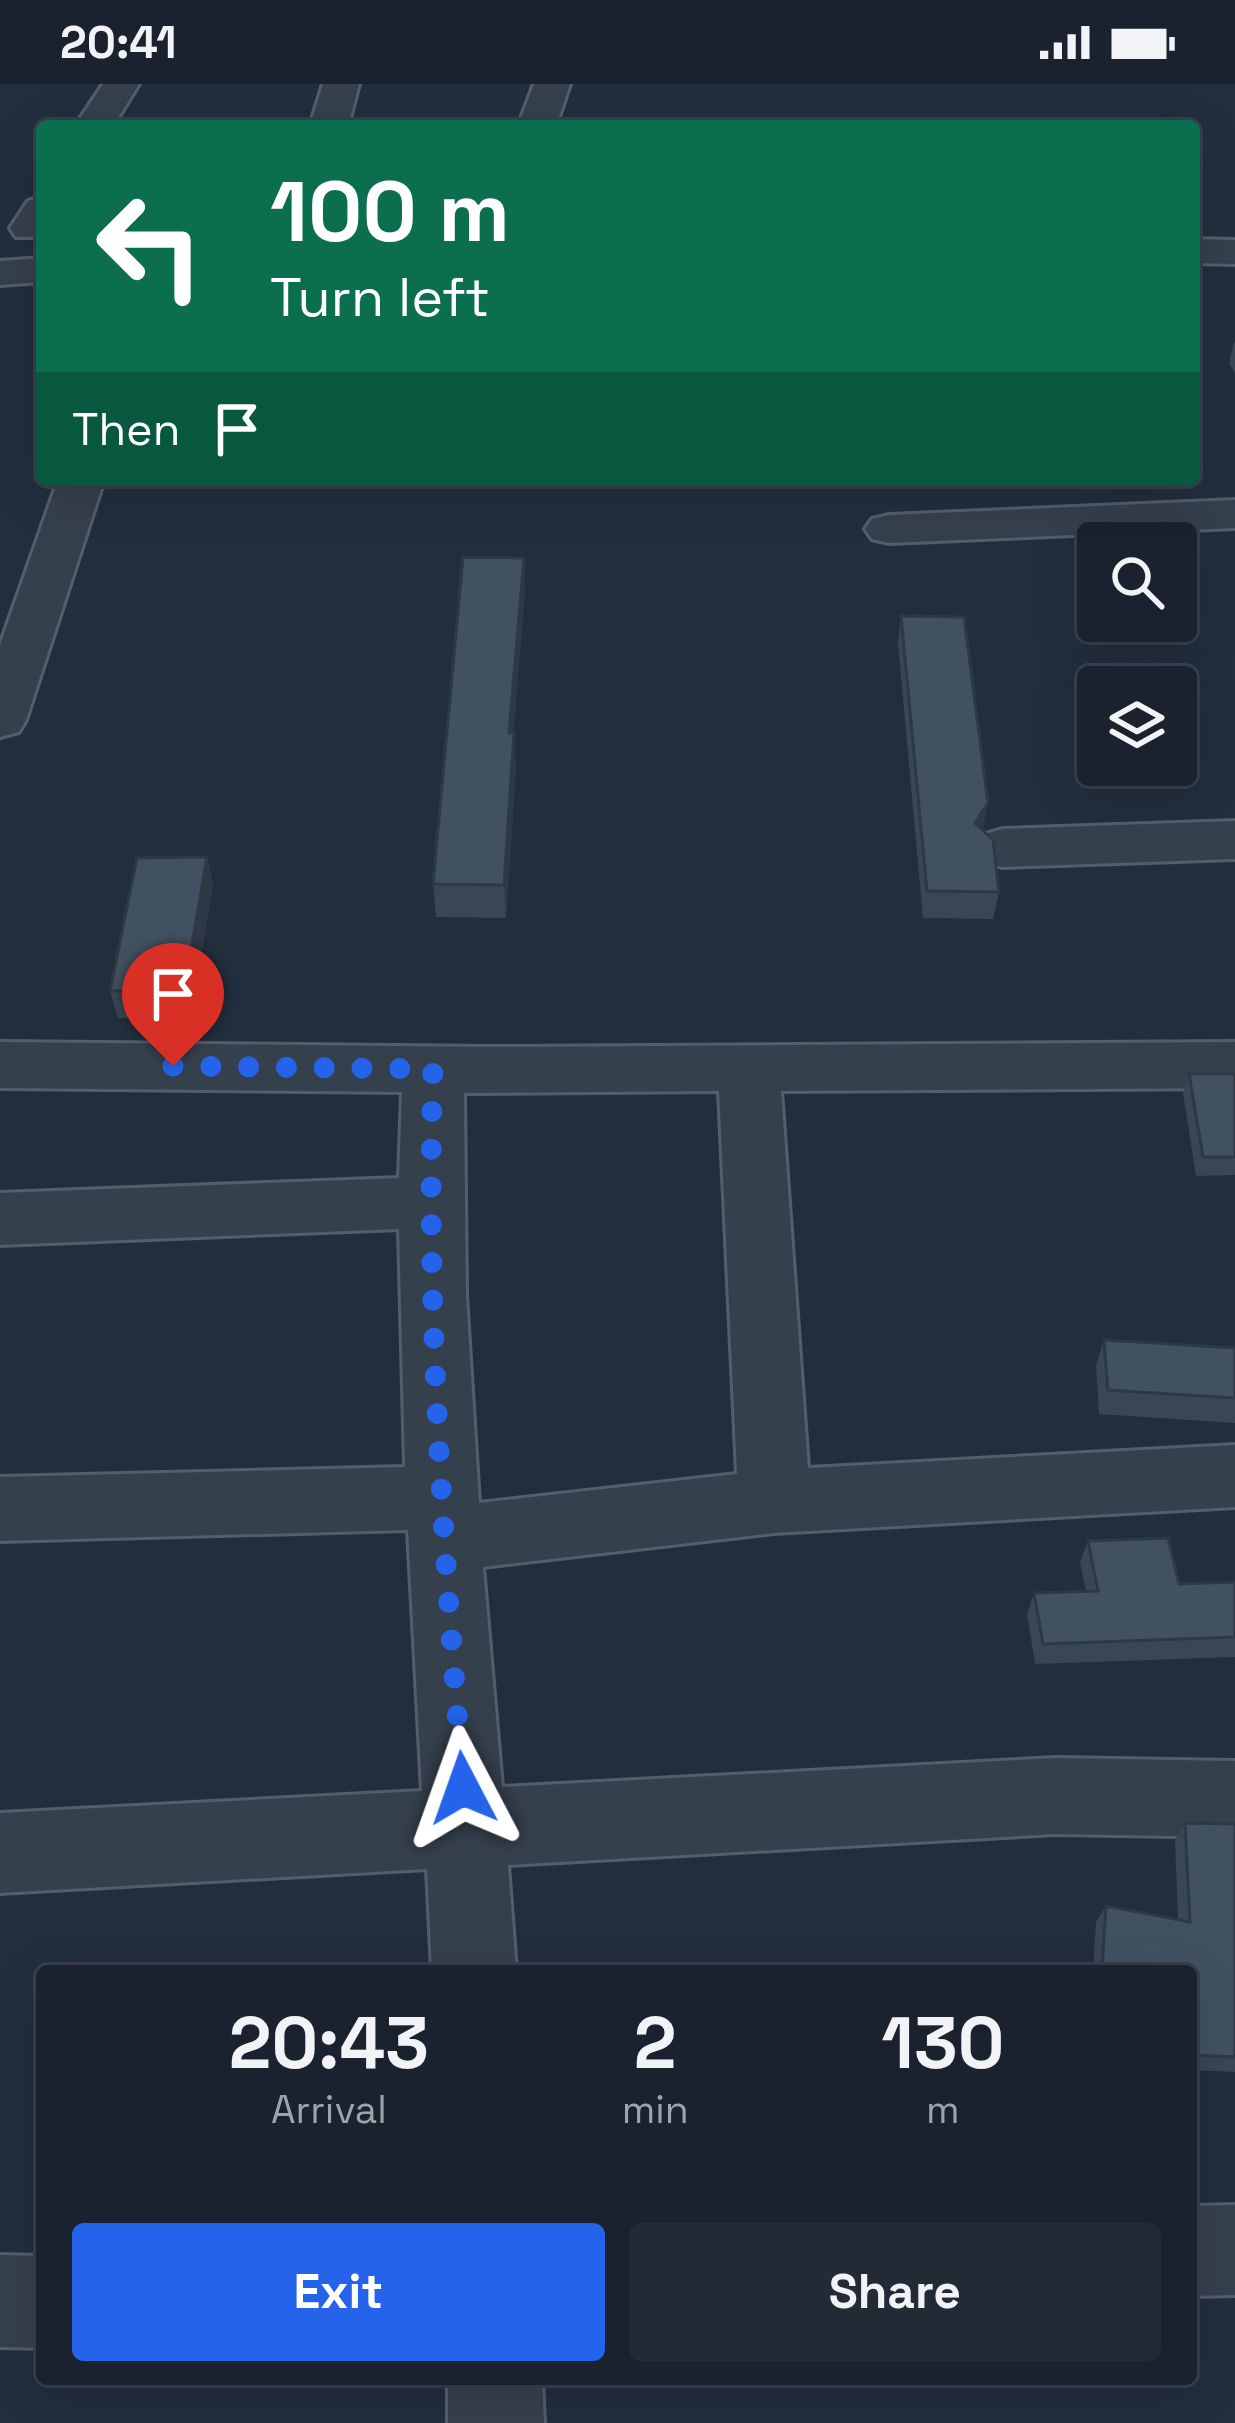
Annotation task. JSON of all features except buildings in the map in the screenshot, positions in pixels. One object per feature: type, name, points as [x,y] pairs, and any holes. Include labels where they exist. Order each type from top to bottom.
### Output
[{"type":"street","points":[[98,120],[121,84]]},
{"type":"street","points":[[331,120],[341,84]]},
{"type":"street","points":[[539,120],[552,84]]},
{"type":"street","points":[[1200,251],[1235,252]]},
{"type":"street","points":[[0,273],[36,270]]},
{"type":"street","points":[[0,720],[79,486]]},
{"type":"street","points":[[889,529],[1235,514]]},
{"type":"street","points":[[1002,848],[1235,840]]},
{"type":"street","points":[[0,1065],[433,1069],[1235,1065]]},
{"type":"street","points":[[749,1066],[774,1501]]},
{"type":"street","points":[[433,1069],[429,1202],[443,1518],[474,1965]]},
{"type":"street","points":[[0,1219],[429,1202]]},
{"type":"street","points":[[0,1510],[443,1518],[1235,1476]]},
{"type":"street","points":[[0,1853],[1056,1796],[1235,1798]]},
{"type":"street","points":[[1197,2251],[1235,2250]]},
{"type":"street","points":[[0,2301],[36,2302]]},
{"type":"street","points":[[495,2385],[496,2423]]},
{"type":"route","points":[[173,1066],[433,1069],[429,1202],[444,1539],[463,1788]]}]
